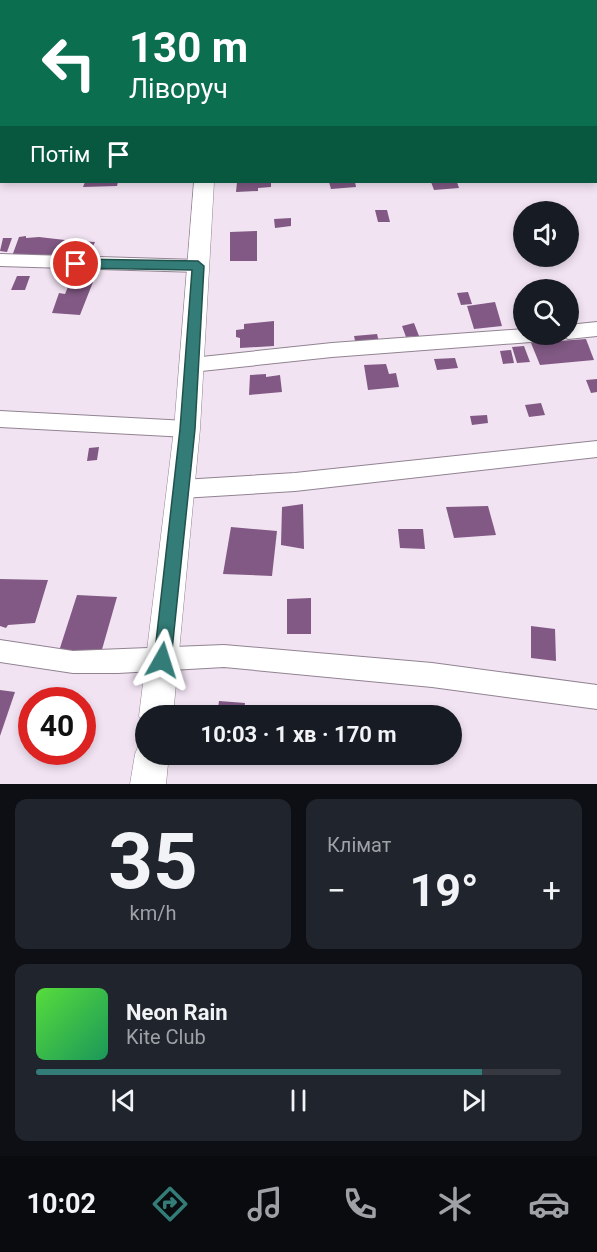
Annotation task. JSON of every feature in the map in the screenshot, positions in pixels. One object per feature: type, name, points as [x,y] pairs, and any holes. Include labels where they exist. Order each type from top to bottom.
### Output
[{"type":"street","points":[[157,705],[188,429],[204,183]]},
{"type":"street","points":[[0,260],[198,266]]},
{"type":"street","points":[[579,330],[597,328]]},
{"type":"street","points":[[192,365],[332,350],[513,336]]},
{"type":"street","points":[[0,419],[188,429]]},
{"type":"street","points":[[182,489],[295,482],[597,449]]},
{"type":"street","points":[[0,651],[74,662],[224,656],[432,675],[597,698]]},
{"type":"street","points":[[148,784],[151,765]]},
{"type":"building","points":[[85,183],[118,183],[117,186],[83,187]]},
{"type":"building","points":[[237,183],[271,183],[271,187],[258,188],[258,191],[236,192]]},
{"type":"building","points":[[329,183],[355,183],[356,187],[331,189]]},
{"type":"building","points":[[431,183],[457,183],[459,188],[434,190]]},
{"type":"building","points":[[375,210],[387,210],[390,222],[378,222]]},
{"type":"building","points":[[291,218],[291,226],[275,228],[274,219]]},
{"type":"building","points":[[257,231],[257,261],[230,261],[230,232]]},
{"type":"building","points":[[26,236],[26,238],[65,240],[58,257],[31,255],[29,259],[11,259],[19,237]]},
{"type":"building","points":[[3,238],[12,238],[7,252],[0,251]]},
{"type":"building","points":[[77,241],[95,242],[89,255],[71,254]]},
{"type":"building","points":[[17,276],[30,276],[25,290],[11,290]]},
{"type":"building","points":[[70,282],[93,282],[80,315],[52,313],[59,293],[65,294]]},
{"type":"building","points":[[468,292],[472,304],[461,305],[457,293]]},
{"type":"building","points":[[495,302],[502,326],[474,329],[467,306]]},
{"type":"building","points":[[274,321],[274,346],[240,348],[240,338],[236,337],[236,330],[244,329],[244,324]]},
{"type":"building","points":[[414,323],[419,336],[406,337],[402,326]]},
{"type":"building","points":[[377,334],[379,342],[356,345],[354,336]]},
{"type":"building","points":[[586,339],[594,360],[540,365],[532,345],[579,345],[579,340]]},
{"type":"building","points":[[524,346],[530,362],[517,363],[512,347]]},
{"type":"building","points":[[511,350],[514,363],[503,364],[500,351]]},
{"type":"building","points":[[455,358],[458,368],[437,370],[434,359]]},
{"type":"building","points":[[386,364],[389,374],[396,373],[399,387],[368,390],[364,365]]},
{"type":"building","points":[[266,374],[266,377],[280,375],[282,392],[249,395],[250,375]]},
{"type":"building","points":[[597,379],[597,392],[591,393],[586,380]]},
{"type":"building","points":[[541,403],[545,415],[529,417],[525,405]]},
{"type":"building","points":[[487,415],[488,423],[472,425],[470,416]]},
{"type":"building","points":[[99,447],[97,460],[87,461],[89,448]]},
{"type":"building","points":[[303,504],[304,549],[281,545],[282,507]]},
{"type":"building","points":[[488,506],[496,535],[454,538],[446,507]]},
{"type":"building","points":[[231,527],[277,531],[272,576],[223,574]]},
{"type":"building","points":[[398,529],[423,529],[425,549],[400,548]]},
{"type":"building","points":[[0,579],[48,580],[35,623],[8,625],[6,628],[0,626]]},
{"type":"building","points":[[77,595],[117,597],[101,653],[59,651]]},
{"type":"building","points":[[311,598],[311,634],[287,634],[287,599]]},
{"type":"building","points":[[531,626],[555,629],[556,661],[531,658]]},
{"type":"building","points":[[0,690],[15,692],[0,736]]},
{"type":"building","points":[[219,701],[245,703],[245,705],[218,705]]},
{"type":"route","points":[[76,264],[198,266],[188,429],[162,660]]}]
